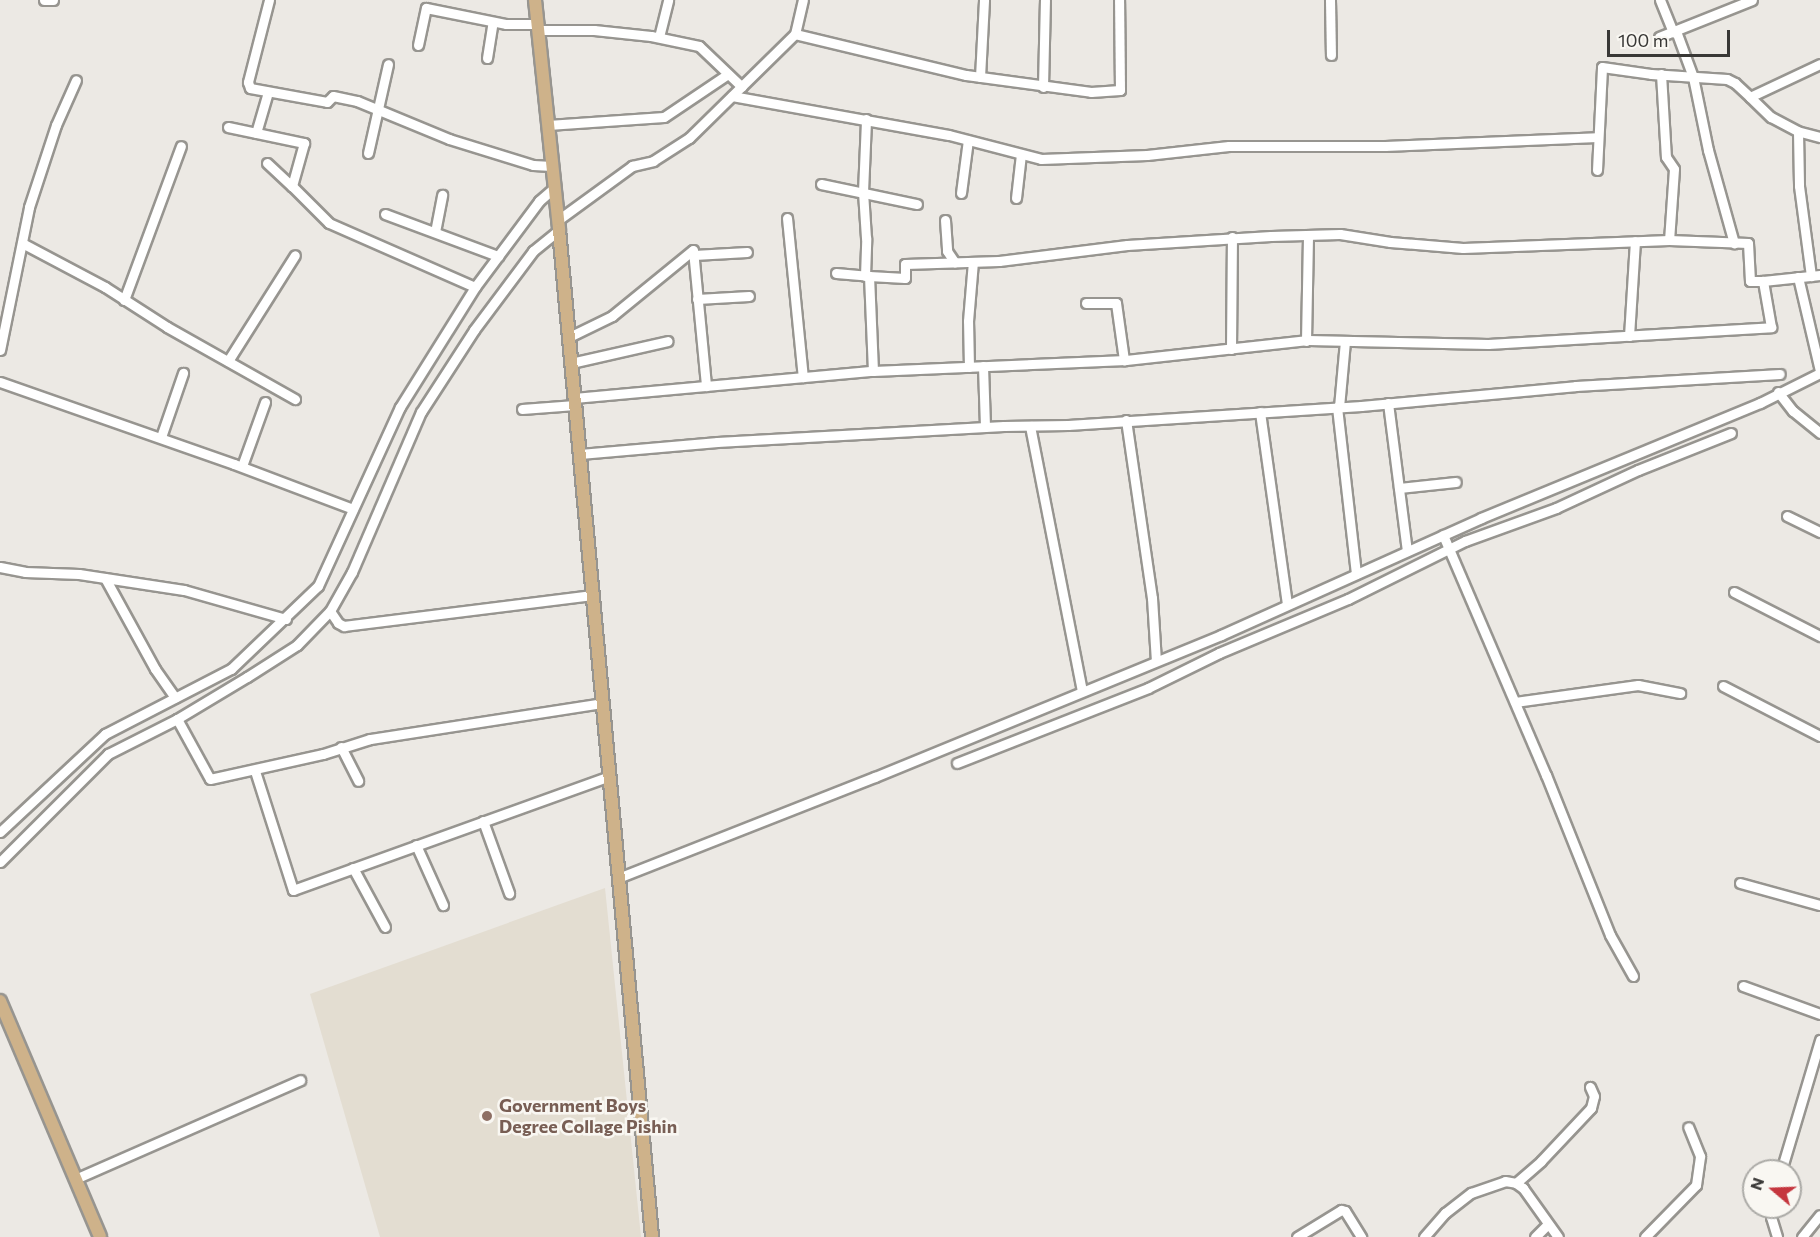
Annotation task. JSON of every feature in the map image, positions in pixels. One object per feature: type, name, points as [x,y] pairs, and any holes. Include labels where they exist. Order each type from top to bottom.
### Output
[{"type":"main road","points":[[535,0],[569,337],[652,1237]]},
{"type":"main road","points":[[0,1001],[100,1237]]},
{"type":"street","points":[[44,0],[53,0]]},
{"type":"street","points":[[269,0],[248,86],[268,92],[293,94],[327,102],[337,96],[449,139],[532,165],[552,166]]},
{"type":"street","points":[[659,38],[668,0]]},
{"type":"street","points":[[0,862],[108,754],[177,719],[297,645],[330,611],[352,572],[421,412],[474,330],[533,251],[558,225],[632,166],[653,161],[683,143],[795,34],[803,0]]},
{"type":"street","points":[[980,77],[984,0]]},
{"type":"street","points":[[1043,87],[1045,0]]},
{"type":"street","points":[[795,34],[980,77],[1091,92],[1120,90],[1119,0]]},
{"type":"street","points":[[1330,0],[1331,55]]},
{"type":"street","points":[[1660,0],[1693,77],[1708,150],[1734,243]]},
{"type":"street","points":[[1659,37],[1752,0]]},
{"type":"street","points":[[418,45],[426,8],[494,22],[594,30],[659,38],[699,46],[741,86]]},
{"type":"street","points":[[487,58],[494,22]]},
{"type":"street","points":[[368,153],[388,64]]},
{"type":"street","points":[[1750,97],[1820,64]]},
{"type":"street","points":[[1597,170],[1602,67],[1661,75],[1731,80],[1771,117],[1798,132],[1820,137]]},
{"type":"street","points":[[548,125],[664,117],[730,75]]},
{"type":"street","points":[[1661,75],[1665,150],[1667,159],[1674,169],[1669,240]]},
{"type":"street","points":[[0,350],[37,180],[65,103],[76,80]]},
{"type":"street","points":[[256,133],[268,92]]},
{"type":"street","points":[[732,96],[866,119],[968,140],[1041,159],[1078,159],[1193,151],[1229,146],[1385,146],[1597,137]]},
{"type":"street","points":[[866,119],[862,192],[873,371]]},
{"type":"street","points":[[228,128],[304,143],[292,186]]},
{"type":"street","points":[[836,273],[905,278],[905,264],[973,262],[1126,245],[1232,237],[1340,234],[1390,242],[1463,248],[1669,240],[1748,243],[1750,281],[1815,275],[1799,186],[1798,132]]},
{"type":"street","points":[[961,193],[968,140]]},
{"type":"street","points":[[124,300],[181,146]]},
{"type":"street","points":[[1016,198],[1021,154]]},
{"type":"street","points":[[267,163],[329,223],[396,249],[475,286]]},
{"type":"street","points":[[820,184],[917,204]]},
{"type":"street","points":[[0,832],[105,734],[231,669],[318,586],[400,407],[475,286],[539,201],[554,188]]},
{"type":"street","points":[[435,232],[442,195]]},
{"type":"street","points":[[386,214],[498,256]]},
{"type":"street","points":[[787,218],[803,377]]},
{"type":"street","points":[[945,220],[947,251],[955,263]]},
{"type":"street","points":[[1306,341],[1308,235]]},
{"type":"street","points":[[1231,349],[1232,237]]},
{"type":"street","points":[[1629,336],[1635,241]]},
{"type":"street","points":[[22,243],[295,399]]},
{"type":"street","points":[[569,337],[612,316],[693,250],[706,386]]},
{"type":"street","points":[[694,255],[747,252]]},
{"type":"street","points":[[228,361],[295,255]]},
{"type":"street","points":[[969,367],[968,321],[973,262]]},
{"type":"street","points":[[618,878],[875,777],[1221,635],[1287,603],[1443,535],[1760,403],[1820,372],[1798,277]]},
{"type":"street","points":[[522,410],[575,401],[803,377],[873,371],[1124,360],[1306,341],[1488,344],[1771,327],[1763,281]]},
{"type":"street","points":[[697,299],[749,296]]},
{"type":"street","points":[[1086,303],[1116,303],[1124,360]]},
{"type":"street","points":[[571,363],[668,341]]},
{"type":"street","points":[[1345,341],[1338,407],[1356,574]]},
{"type":"street","points":[[983,366],[985,427]]},
{"type":"street","points":[[161,437],[183,373]]},
{"type":"street","points":[[579,454],[717,442],[1338,407],[1576,386],[1780,374]]},
{"type":"street","points":[[0,382],[242,466],[353,509]]},
{"type":"street","points":[[1778,392],[1793,411],[1820,433]]},
{"type":"street","points":[[242,466],[265,402]]},
{"type":"street","points":[[1388,403],[1407,551]]},
{"type":"street","points":[[1260,412],[1287,603]]},
{"type":"street","points":[[1126,420],[1152,598],[1156,661]]},
{"type":"street","points":[[1029,426],[1082,691]]},
{"type":"street","points":[[957,763],[1148,688],[1219,653],[1312,615],[1450,549],[1731,433]]},
{"type":"street","points":[[1399,488],[1456,482]]},
{"type":"street","points":[[1787,516],[1820,532]]},
{"type":"street","points":[[1443,535],[1515,702],[1597,905],[1614,943],[1633,976]]},
{"type":"street","points":[[0,567],[24,572],[105,578],[184,590],[286,619]]},
{"type":"street","points":[[105,578],[155,669],[175,698]]},
{"type":"street","points":[[1734,592],[1820,636]]},
{"type":"street","points":[[330,611],[338,623],[344,626],[592,595]]},
{"type":"street","points":[[1515,702],[1638,685],[1680,693]]},
{"type":"street","points":[[1724,686],[1820,736]]},
{"type":"street","points":[[177,719],[210,779],[255,771],[370,739],[602,703]]},
{"type":"street","points":[[341,747],[358,781]]},
{"type":"street","points":[[255,771],[293,890],[609,776]]},
{"type":"street","points":[[483,821],[509,893]]},
{"type":"street","points":[[416,845],[443,905]]},
{"type":"street","points":[[353,868],[385,927]]},
{"type":"street","points":[[1740,883],[1820,905]]},
{"type":"street","points":[[1743,986],[1820,1014]]},
{"type":"street","points":[[1785,1159],[1820,1040]]},
{"type":"street","points":[[75,1179],[300,1080]]},
{"type":"street","points":[[1516,1183],[1541,1161],[1591,1108],[1594,1096],[1590,1087]]},
{"type":"street","points":[[1645,1237],[1696,1185],[1700,1156],[1688,1127]]},
{"type":"street","points":[[1424,1237],[1444,1213],[1470,1193],[1504,1181],[1516,1183],[1523,1188],[1558,1237]]},
{"type":"street","points":[[1297,1237],[1341,1210],[1345,1211],[1359,1236]]},
{"type":"street","points":[[1802,1237],[1820,1215]]},
{"type":"street","points":[[1772,1219],[1777,1237]]},
{"type":"street","points":[[1535,1237],[1548,1224]]},
{"type":"shaded area","name":"Government Boys Degree Collage Pishin","points":[[605,888],[641,1237],[380,1237],[310,994]]},
{"type":"place","name":"Government Boys Degree Collage Pishin","points":[[487,1116]]}]
